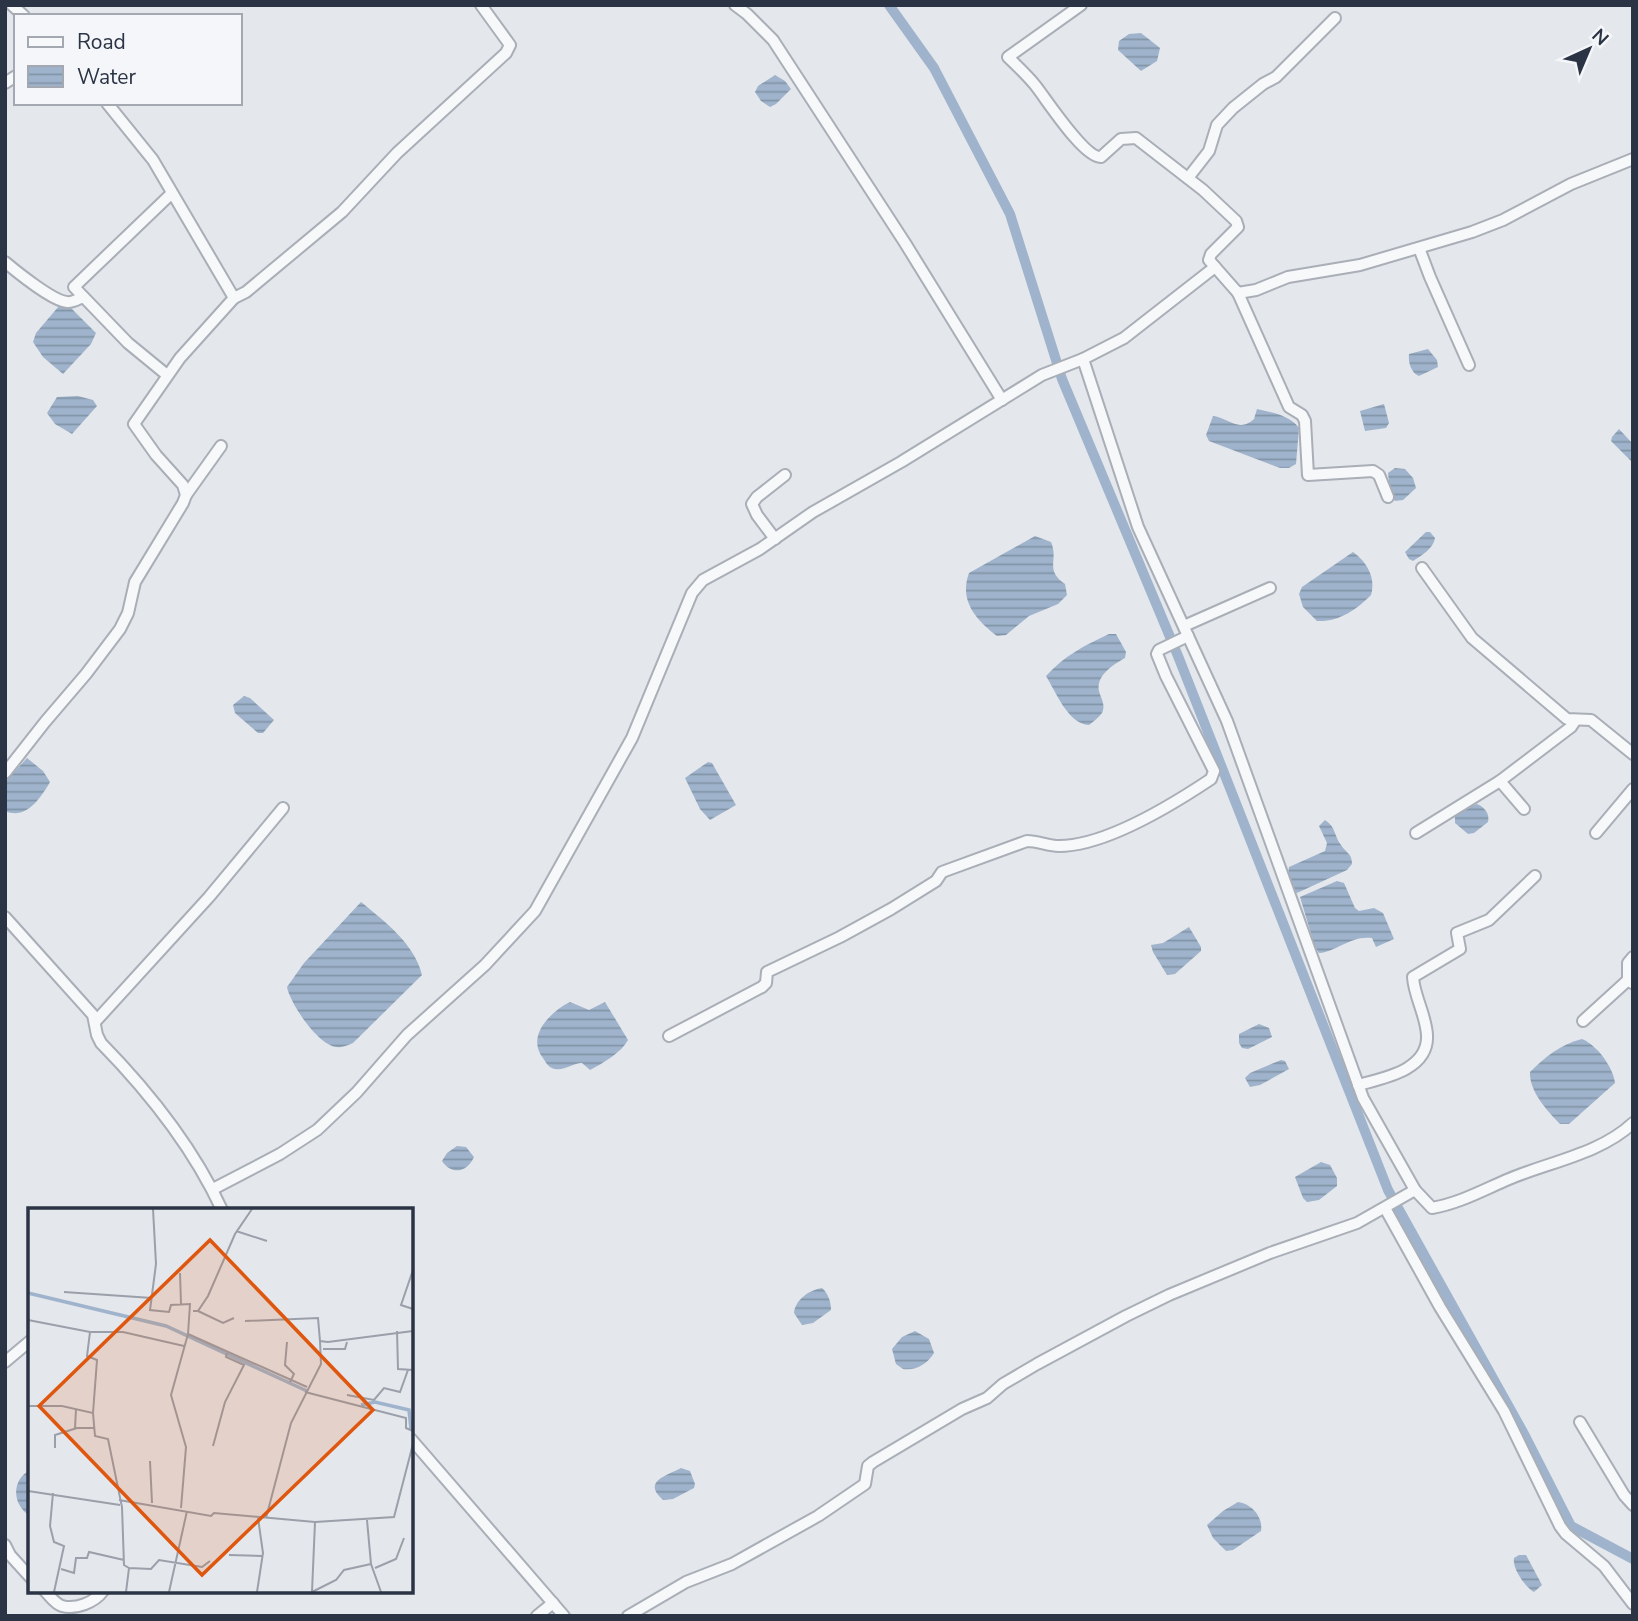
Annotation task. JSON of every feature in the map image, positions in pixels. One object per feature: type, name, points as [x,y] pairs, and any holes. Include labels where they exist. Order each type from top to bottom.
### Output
[{"type":"street","points":[[186,495],[183,485],[156,455],[134,424],[167,376],[234,298],[246,292],[342,212],[397,153],[506,52],[510,45],[481,5]]},
{"type":"street","points":[[735,5],[773,40],[1002,400]]},
{"type":"street","points":[[1079,6],[1051,29],[1027,41],[1008,57],[1034,84],[1093,156],[1101,157],[1121,139],[1136,138],[1188,178],[1236,221],[1238,227],[1209,257],[1238,293],[1289,407],[1302,415],[1305,421],[1308,475],[1373,471],[1379,475],[1388,498]]},
{"type":"street","points":[[1188,178],[1209,151],[1217,125],[1233,108],[1276,77],[1335,18]]},
{"type":"street","points":[[109,105],[153,160],[234,298]]},
{"type":"street","points":[[1238,293],[1256,290],[1288,277],[1360,265],[1503,220],[1571,184],[1633,159]]},
{"type":"street","points":[[167,376],[128,343],[74,287],[171,194]]},
{"type":"street","points":[[1419,248],[1469,365]]},
{"type":"street","points":[[5,262],[26,281],[58,299],[68,302],[83,297]]},
{"type":"street","points":[[213,1189],[280,1154],[317,1130],[357,1092],[407,1035],[485,965],[535,911],[632,738],[691,593],[703,580],[760,549],[813,512],[901,462],[1042,375],[1124,338],[1215,267]]},
{"type":"street","points":[[1080,360],[1138,527],[1183,634],[1227,721],[1363,1098],[1410,1193],[1432,1208],[1453,1204],[1511,1178],[1598,1146],[1633,1123]]},
{"type":"street","points":[[5,773],[120,629],[128,613],[135,582],[186,495],[221,446]]},
{"type":"street","points":[[775,538],[752,504],[785,475]]},
{"type":"street","points":[[1422,568],[1472,638],[1567,719],[1591,720],[1633,754]]},
{"type":"street","points":[[670,1036],[762,987],[766,983],[767,972],[891,909],[936,881],[942,872],[1027,841],[1057,846],[1098,839],[1146,817],[1211,779],[1214,771],[1157,654],[1183,634],[1270,588]]},
{"type":"street","points":[[1416,833],[1500,781],[1571,727],[1575,721]]},
{"type":"street","points":[[1500,781],[1524,809]]},
{"type":"street","points":[[1596,833],[1633,789]]},
{"type":"street","points":[[95,1022],[209,897],[284,808]]},
{"type":"street","points":[[1358,1085],[1388,1077],[1417,1061],[1425,1051],[1427,1035],[1413,977],[1460,949],[1457,933],[1489,920],[1535,876]]},
{"type":"street","points":[[5,917],[93,1015],[97,1035],[102,1043],[158,1105],[213,1189],[221,1208]]},
{"type":"street","points":[[1583,1021],[1631,982],[1628,963],[1633,957]]},
{"type":"street","points":[[628,1616],[686,1582],[733,1564],[826,1511],[865,1484],[868,1466],[873,1462],[962,1409],[987,1398],[1003,1384],[1059,1352],[1169,1295],[1293,1244],[1357,1223],[1410,1193]]},
{"type":"street","points":[[1388,1206],[1440,1307],[1504,1411],[1560,1526],[1604,1566],[1633,1604]]},
{"type":"street","points":[[5,1362],[28,1343]]},
{"type":"street","points":[[1580,1422],[1624,1496],[1633,1505]]},
{"type":"street","points":[[413,1441],[565,1616]]},
{"type":"street","points":[[5,1545],[10,1555],[28,1575]]},
{"type":"street","points":[[47,1593],[62,1606],[73,1606],[95,1600],[101,1593]]},
{"type":"street","points":[[537,1616],[552,1603]]},
{"type":"water","points":[[1141,33],[1160,48],[1157,61],[1141,71],[1118,50],[1119,41],[1129,34]]},
{"type":"water","points":[[775,75],[791,89],[770,107],[761,101],[755,92],[758,86]]},
{"type":"water","points":[[67,304],[96,333],[91,344],[63,374],[43,357],[33,342],[36,333],[59,306]]},
{"type":"water","points":[[1428,349],[1437,360],[1438,367],[1419,376],[1411,367],[1409,354]]},
{"type":"water","points":[[78,396],[93,400],[97,406],[72,434],[55,424],[47,413],[57,397]]},
{"type":"water","points":[[1384,404],[1389,423],[1386,428],[1365,431],[1360,411]]},
{"type":"water","points":[[1257,409],[1286,417],[1299,428],[1296,464],[1289,468],[1280,468],[1209,441],[1206,435],[1213,416],[1244,425],[1254,419]]},
{"type":"water","points":[[1619,429],[1633,444],[1633,463],[1611,441]]},
{"type":"water","points":[[1395,468],[1405,469],[1413,478],[1416,488],[1403,500],[1395,501],[1390,492],[1388,473]]},
{"type":"water","points":[[1426,532],[1430,532],[1435,538],[1432,545],[1413,561],[1409,559],[1405,552]]},
{"type":"water","points":[[1035,536],[1051,542],[1054,554],[1053,569],[1065,584],[1067,595],[1058,604],[1029,616],[1006,635],[997,636],[982,623],[971,608],[966,592],[969,573]]},
{"type":"water","points":[[1353,552],[1369,571],[1371,595],[1347,614],[1317,621],[1303,607],[1299,594],[1302,587]]},
{"type":"water","points":[[1109,634],[1116,634],[1126,652],[1125,658],[1106,671],[1100,680],[1099,691],[1104,707],[1098,718],[1089,725],[1069,713],[1046,676],[1075,652]]},
{"type":"water","points":[[244,696],[250,698],[274,720],[263,733],[258,733],[235,713],[233,705]]},
{"type":"water","points":[[27,758],[43,771],[50,782],[37,801],[26,810],[19,813],[5,811],[5,782]]},
{"type":"water","points":[[708,762],[712,763],[736,805],[710,820],[700,809],[685,778]]},
{"type":"water","points":[[1477,804],[1486,811],[1488,822],[1474,833],[1468,834],[1455,823],[1455,816],[1459,811]]},
{"type":"water","points":[[1325,820],[1350,855],[1352,864],[1347,870],[1297,893],[1290,882],[1289,867],[1325,851],[1327,843],[1319,826]]},
{"type":"water","points":[[1337,881],[1344,883],[1355,908],[1359,911],[1374,908],[1383,913],[1394,939],[1376,947],[1372,938],[1358,939],[1319,953],[1300,897]]},
{"type":"water","points":[[361,902],[406,943],[422,975],[353,1043],[337,1047],[330,1045],[314,1032],[299,1013],[287,987],[304,963]]},
{"type":"water","points":[[1189,927],[1201,951],[1175,974],[1167,975],[1151,945],[1163,943]]},
{"type":"water","points":[[570,1002],[589,1010],[605,1002],[628,1040],[606,1061],[590,1070],[582,1063],[562,1069],[553,1068],[538,1050],[539,1033],[548,1018]]},
{"type":"water","points":[[1259,1024],[1269,1028],[1272,1037],[1248,1049],[1242,1048],[1239,1034]]},
{"type":"water","points":[[1582,1039],[1603,1057],[1615,1083],[1569,1124],[1560,1124],[1536,1093],[1530,1072],[1554,1052]]},
{"type":"water","points":[[1281,1060],[1285,1061],[1289,1069],[1260,1085],[1250,1087],[1245,1078],[1250,1073]]},
{"type":"water","points":[[457,1146],[466,1147],[474,1157],[463,1169],[454,1170],[442,1161],[447,1153]]},
{"type":"water","points":[[1321,1162],[1330,1165],[1337,1178],[1337,1186],[1319,1200],[1307,1202],[1295,1177]]},
{"type":"water","points":[[822,1288],[829,1298],[831,1310],[813,1323],[802,1325],[794,1313],[797,1304],[808,1293]]},
{"type":"water","points":[[915,1331],[929,1339],[934,1353],[921,1366],[903,1369],[896,1364],[892,1349],[902,1337]]},
{"type":"water","points":[[681,1468],[690,1471],[694,1488],[673,1499],[663,1500],[655,1488],[658,1480]]},
{"type":"water","points":[[28,1471],[28,1514],[20,1506],[16,1493],[19,1480]]},
{"type":"water","points":[[1238,1502],[1248,1505],[1256,1512],[1261,1531],[1233,1550],[1226,1551],[1213,1538],[1207,1525]]},
{"type":"water","points":[[1526,1555],[1542,1585],[1534,1592],[1517,1572],[1514,1558]]},
{"type":"waterway","points":[[889,5],[934,68],[1010,214],[1062,379],[1178,656],[1388,1190],[1524,1434],[1571,1526],[1633,1559]]}]
